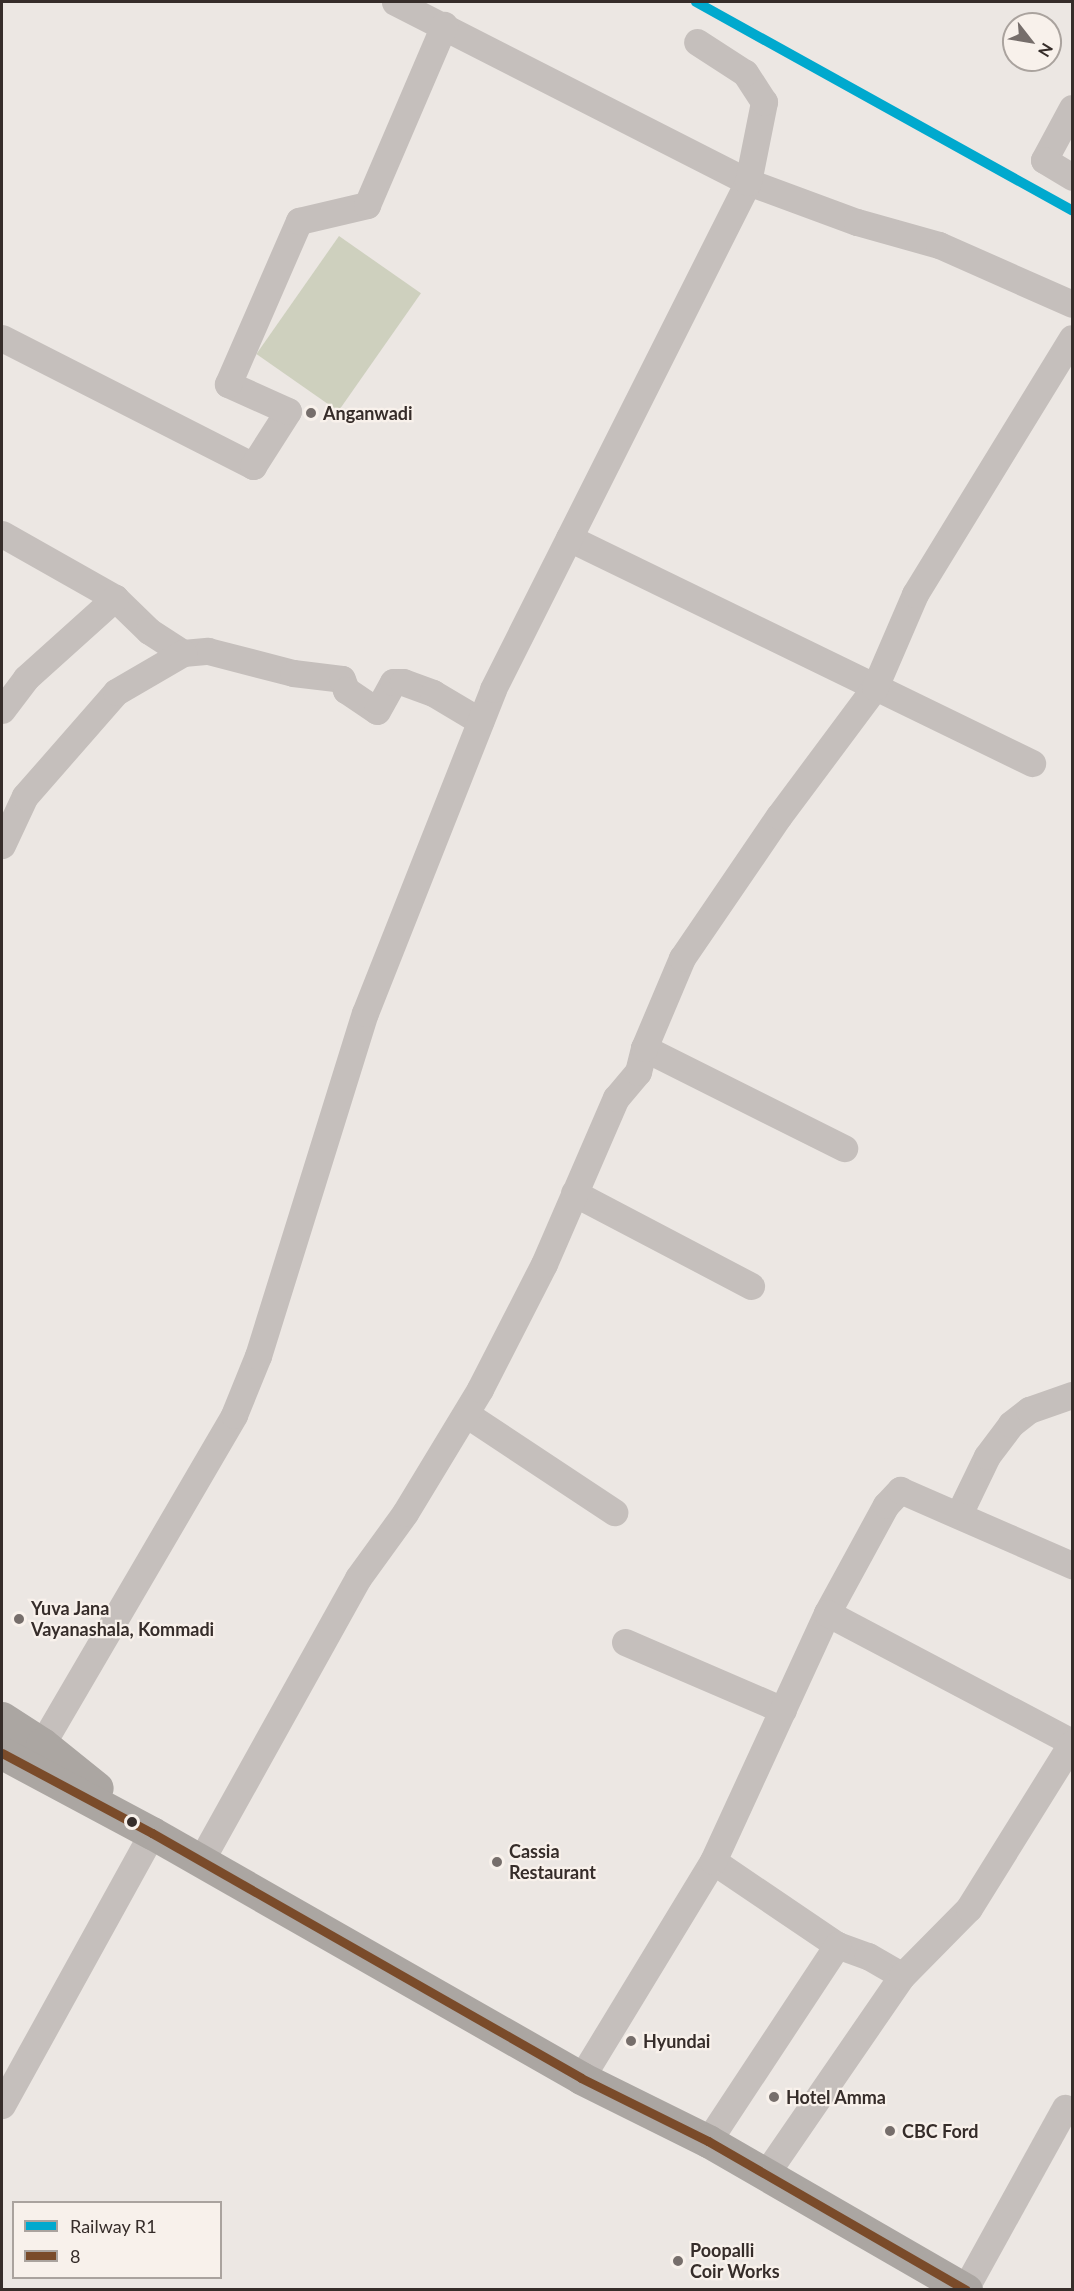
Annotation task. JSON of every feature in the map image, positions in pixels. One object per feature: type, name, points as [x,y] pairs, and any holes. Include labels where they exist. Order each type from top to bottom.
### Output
[{"type":"highway","points":[[2,1718],[42,1744],[152,1833]]},
{"type":"highway","points":[[2,1753],[152,1833],[581,2078],[708,2141],[965,2289]]},
{"type":"street","points":[[395,2],[748,182],[857,222],[939,245],[1072,304]]},
{"type":"street","points":[[2,338],[253,466],[288,411],[228,384],[299,221],[367,205],[444,25]]},
{"type":"street","points":[[42,1744],[234,1415],[248,1383],[365,1013],[480,721],[748,182],[764,102],[745,73],[697,42]]},
{"type":"street","points":[[1072,108],[1044,159],[1072,177]]},
{"type":"street","points":[[200,1862],[358,1578],[405,1513],[466,1414],[544,1264],[616,1098],[638,1072],[644,1048],[699,930],[875,687],[915,594],[1072,338]]},
{"type":"street","points":[[2,534],[115,598],[149,631],[183,653]]},
{"type":"street","points":[[569,538],[1032,763]]},
{"type":"street","points":[[2,710],[26,678],[115,598]]},
{"type":"street","points":[[2,845],[25,796],[116,692],[183,653],[208,651],[293,673],[342,679],[346,690],[377,711],[393,682],[403,682],[434,693],[480,721]]},
{"type":"street","points":[[644,1048],[844,1148]]},
{"type":"street","points":[[574,1193],[751,1286]]},
{"type":"street","points":[[959,1514],[987,1456],[1011,1424],[1029,1410],[1072,1395]]},
{"type":"street","points":[[466,1414],[614,1512]]},
{"type":"street","points":[[581,2078],[713,1861],[827,1613],[885,1505],[897,1491],[913,1493],[1072,1565]]},
{"type":"street","points":[[765,2175],[902,1976],[969,1908],[1072,1743],[827,1613]]},
{"type":"street","points":[[625,1642],[783,1710]]},
{"type":"street","points":[[2,2105],[152,1833]]},
{"type":"street","points":[[713,1861],[837,1945],[868,1956],[902,1976]]},
{"type":"street","points":[[708,2141],[837,1945]]},
{"type":"street","points":[[965,2289],[1065,2108]]},
{"type":"green space","points":[[339,236],[421,293],[338,411],[256,354]]},
{"type":"rail line","name":"R1","points":[[696,2],[1072,210]]},
{"type":"transit line","name":"8","points":[[2,1753],[152,1833],[581,2078],[708,2141],[966,2290]]},
{"type":"place","name":"Anganwadi","points":[[311,413]]},
{"type":"place","name":"Yuva Jana Vayanashala, Kommadi","points":[[19,1619]]},
{"type":"place","name":"Cassia Restaurant","points":[[497,1862]]},
{"type":"place","name":"Hyundai","points":[[631,2041]]},
{"type":"place","name":"Hotel Amma","points":[[774,2097]]},
{"type":"place","name":"CBC Ford","points":[[890,2131]]},
{"type":"place","name":"Poopalli Coir Works","points":[[678,2261]]}]
